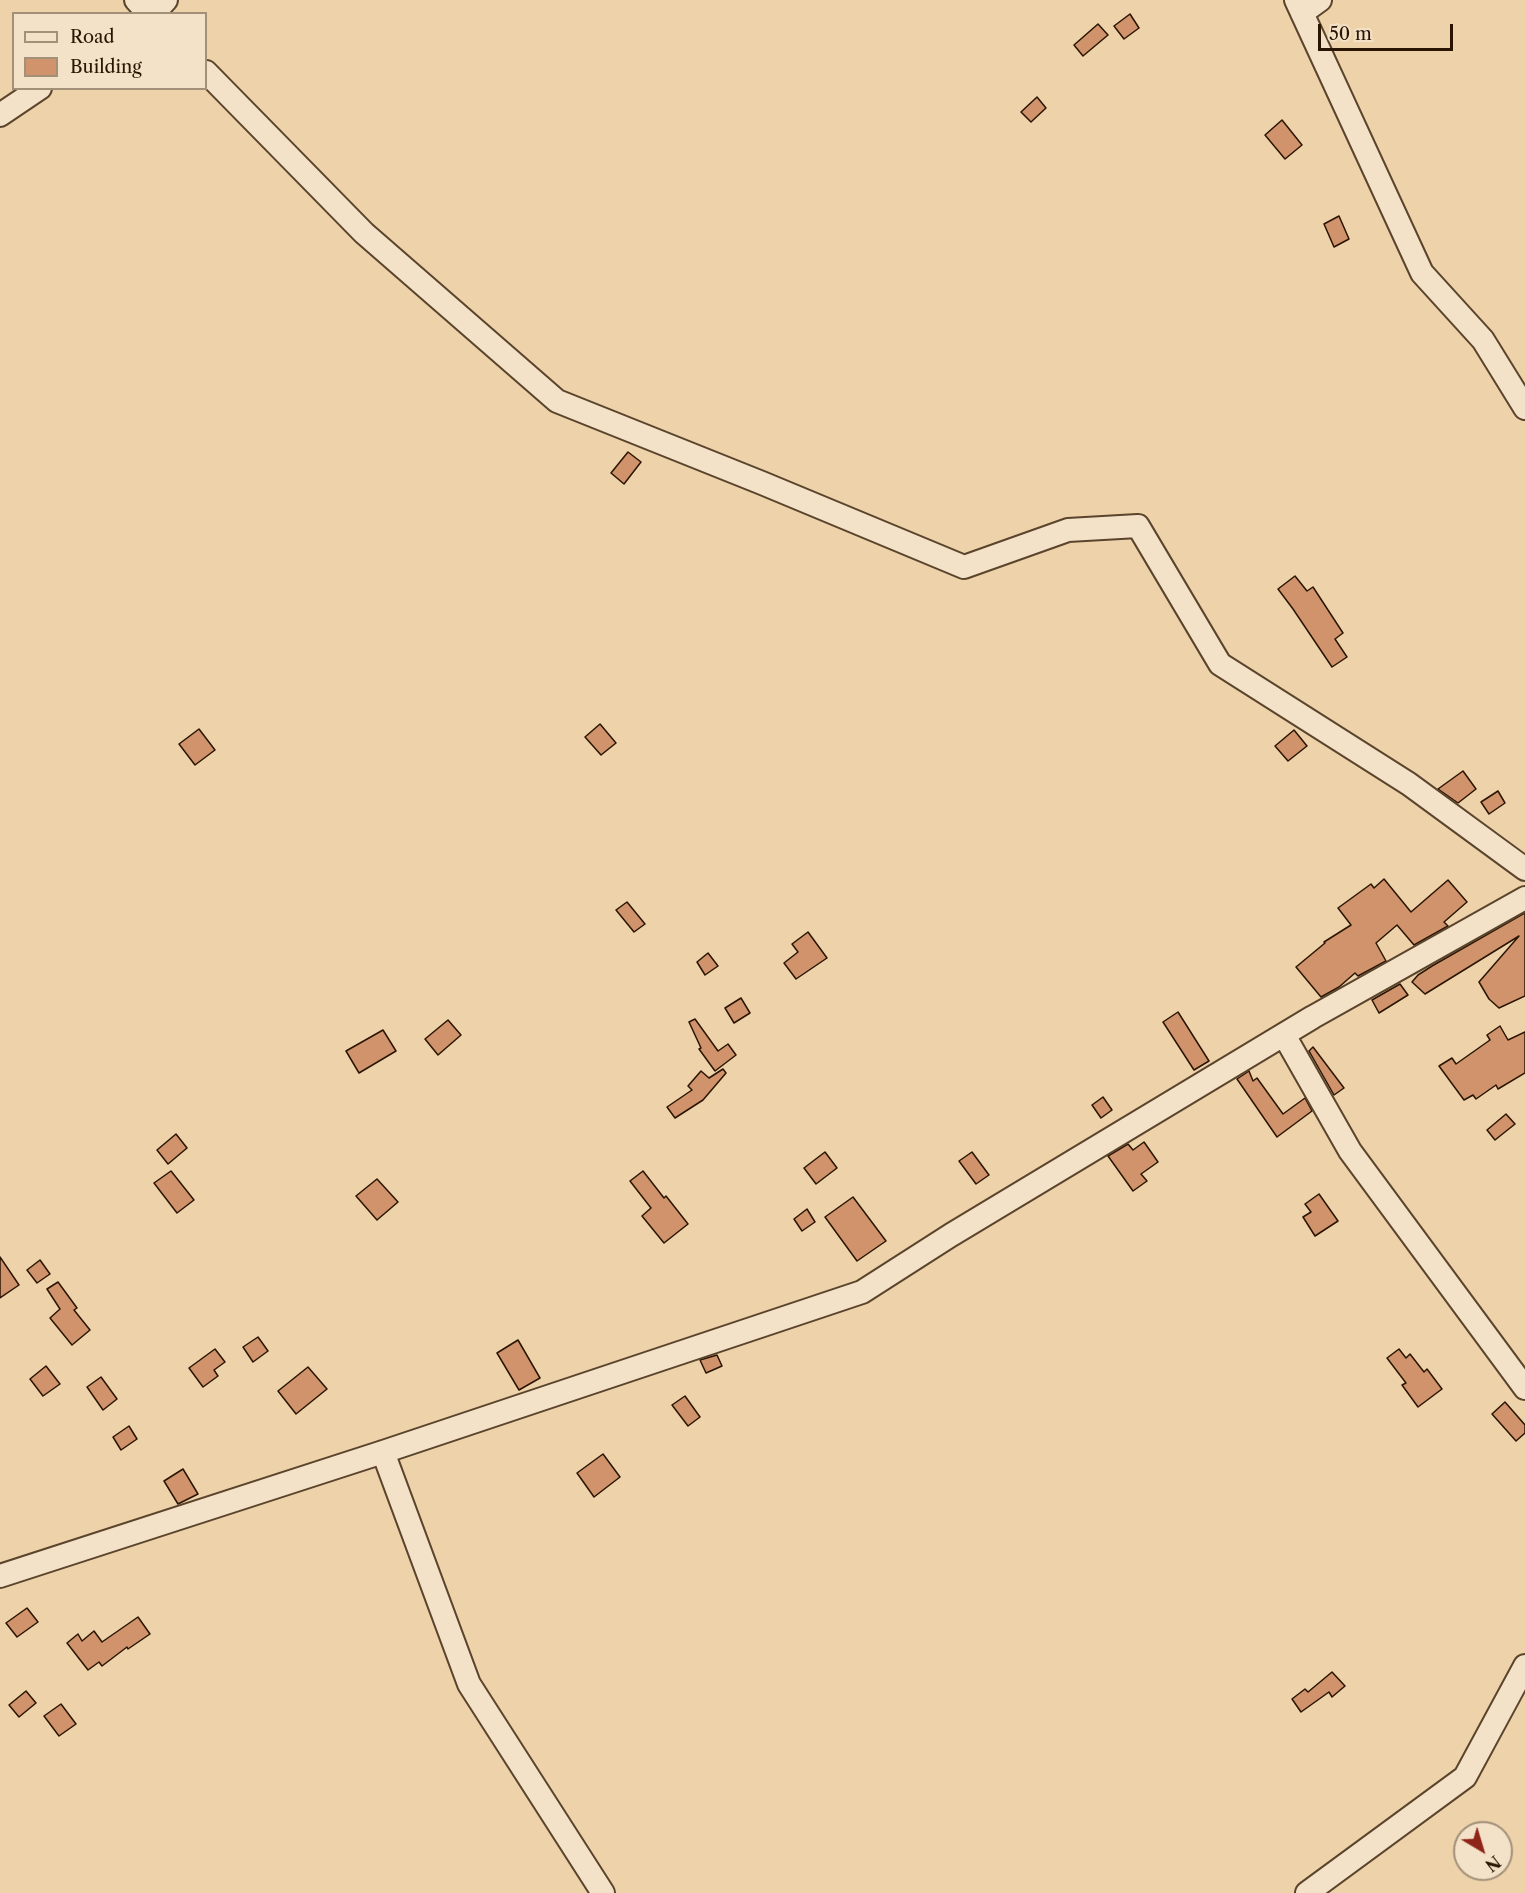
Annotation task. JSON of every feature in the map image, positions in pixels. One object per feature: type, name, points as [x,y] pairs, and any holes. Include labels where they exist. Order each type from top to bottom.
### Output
[{"type":"street","points":[[136,0],[149,12]]},
{"type":"street","points":[[153,12],[166,0]]},
{"type":"street","points":[[1320,0],[1299,7],[1422,273],[1483,340],[1525,408]]},
{"type":"street","points":[[207,73],[364,233],[557,401],[964,567],[1068,530],[1138,526],[1220,664],[1409,784],[1525,869]]},
{"type":"street","points":[[0,115],[37,90]]},
{"type":"street","points":[[0,1576],[862,1293],[961,1229],[1284,1035],[1525,898]]},
{"type":"street","points":[[1284,1035],[1350,1151],[1525,1388]]},
{"type":"street","points":[[383,1452],[469,1684],[603,1893]]},
{"type":"street","points":[[1306,1893],[1465,1777],[1525,1666]]},
{"type":"building","points":[[1130,14],[1139,28],[1124,39],[1114,26]]},
{"type":"building","points":[[1098,24],[1108,35],[1083,56],[1074,45]]},
{"type":"building","points":[[1037,97],[1046,108],[1031,122],[1021,112]]},
{"type":"building","points":[[1282,120],[1302,145],[1285,159],[1265,135]]},
{"type":"building","points":[[1339,216],[1349,239],[1334,247],[1324,224]]},
{"type":"building","points":[[628,452],[641,462],[624,484],[611,473]]},
{"type":"building","points":[[1295,576],[1307,591],[1313,587],[1343,633],[1335,639],[1347,657],[1332,667],[1278,589]]},
{"type":"building","points":[[600,724],[616,743],[601,755],[585,737]]},
{"type":"building","points":[[199,729],[215,750],[195,765],[179,744]]},
{"type":"building","points":[[1294,730],[1307,746],[1288,761],[1275,746]]},
{"type":"building","points":[[1463,771],[1476,789],[1458,803],[1438,789]]},
{"type":"building","points":[[1498,791],[1505,803],[1489,814],[1481,802]]},
{"type":"building","points":[[1384,879],[1411,912],[1448,880],[1467,902],[1444,922],[1448,926],[1414,945],[1397,925],[1376,943],[1386,961],[1358,976],[1355,973],[1339,987],[1321,997],[1296,967],[1324,942],[1351,925],[1338,908],[1371,884],[1374,888]]},
{"type":"building","points":[[627,902],[645,924],[634,932],[616,910]]},
{"type":"building","points":[[1525,913],[1525,996],[1499,1008],[1489,999],[1479,982],[1519,936],[1425,994],[1412,982],[1432,966]]},
{"type":"building","points":[[808,932],[827,958],[796,979],[784,963],[798,952],[792,944]]},
{"type":"building","points":[[708,953],[718,966],[705,975],[697,962]]},
{"type":"building","points":[[1400,984],[1408,995],[1379,1013],[1372,1000]]},
{"type":"building","points":[[741,998],[750,1013],[734,1023],[725,1008]]},
{"type":"building","points":[[1178,1012],[1209,1061],[1194,1070],[1163,1022]]},
{"type":"building","points":[[695,1019],[718,1051],[728,1044],[736,1055],[715,1071],[699,1049],[701,1048],[689,1022]]},
{"type":"building","points":[[448,1020],[461,1035],[438,1055],[425,1039]]},
{"type":"building","points":[[1500,1026],[1508,1040],[1525,1032],[1525,1073],[1498,1089],[1496,1085],[1476,1099],[1473,1095],[1464,1100],[1439,1066],[1452,1058],[1456,1064],[1490,1040],[1487,1035]]},
{"type":"building","points":[[383,1030],[396,1051],[359,1073],[346,1051]]},
{"type":"building","points":[[1313,1047],[1344,1088],[1334,1095],[1309,1051]]},
{"type":"building","points":[[723,1069],[726,1073],[703,1100],[675,1118],[667,1107],[692,1090],[688,1086],[701,1071],[709,1078]]},
{"type":"building","points":[[1249,1071],[1253,1081],[1257,1078],[1283,1114],[1305,1098],[1312,1111],[1277,1137],[1237,1079]]},
{"type":"building","points":[[1103,1097],[1112,1110],[1101,1118],[1092,1105]]},
{"type":"building","points":[[1506,1114],[1515,1124],[1495,1140],[1487,1130]]},
{"type":"building","points":[[176,1134],[187,1148],[168,1164],[157,1150]]},
{"type":"building","points":[[1144,1142],[1158,1162],[1141,1174],[1147,1181],[1133,1191],[1108,1156],[1128,1144],[1133,1150]]},
{"type":"building","points":[[825,1152],[837,1168],[816,1184],[804,1168]]},
{"type":"building","points":[[972,1152],[989,1175],[976,1184],[959,1161]]},
{"type":"building","points":[[171,1171],[194,1200],[177,1213],[154,1183]]},
{"type":"building","points":[[643,1171],[688,1224],[664,1243],[642,1216],[651,1208],[630,1181]]},
{"type":"building","points":[[377,1179],[398,1202],[377,1220],[356,1196]]},
{"type":"building","points":[[1319,1194],[1338,1221],[1315,1236],[1303,1217],[1311,1212],[1305,1204]]},
{"type":"building","points":[[853,1197],[886,1241],[857,1261],[825,1217]]},
{"type":"building","points":[[807,1209],[815,1222],[802,1231],[794,1219]]},
{"type":"building","points":[[0,1257],[19,1285],[0,1298]]},
{"type":"building","points":[[40,1260],[50,1274],[37,1283],[27,1270]]},
{"type":"building","points":[[58,1282],[77,1308],[74,1310],[90,1330],[72,1345],[50,1318],[60,1309],[47,1289]]},
{"type":"building","points":[[258,1337],[268,1351],[253,1362],[243,1347]]},
{"type":"building","points":[[518,1340],[540,1378],[519,1390],[497,1353]]},
{"type":"building","points":[[215,1349],[225,1362],[214,1370],[218,1376],[203,1387],[189,1368]]},
{"type":"building","points":[[1399,1349],[1406,1358],[1410,1354],[1424,1372],[1427,1369],[1442,1389],[1418,1407],[1402,1385],[1406,1383],[1387,1358]]},
{"type":"building","points":[[717,1355],[722,1366],[706,1373],[700,1360]]},
{"type":"building","points":[[46,1366],[60,1384],[43,1396],[30,1379]]},
{"type":"building","points":[[308,1367],[327,1389],[296,1414],[278,1391]]},
{"type":"building","points":[[101,1377],[117,1399],[103,1410],[87,1387]]},
{"type":"building","points":[[685,1396],[700,1417],[688,1426],[672,1405]]},
{"type":"building","points":[[1505,1402],[1525,1425],[1525,1433],[1516,1441],[1492,1414]]},
{"type":"building","points":[[129,1426],[137,1439],[121,1450],[113,1437]]},
{"type":"building","points":[[603,1454],[620,1477],[594,1497],[577,1473]]},
{"type":"building","points":[[183,1469],[198,1494],[178,1504],[164,1481]]},
{"type":"building","points":[[27,1608],[38,1622],[17,1637],[6,1623]]},
{"type":"building","points":[[138,1617],[150,1634],[128,1649],[127,1647],[102,1666],[99,1662],[88,1670],[67,1643],[78,1634],[82,1641],[94,1631],[102,1642]]},
{"type":"building","points":[[1332,1672],[1345,1686],[1332,1697],[1329,1692],[1301,1712],[1292,1699],[1305,1689],[1308,1692]]},
{"type":"building","points":[[26,1691],[36,1703],[19,1717],[9,1705]]},
{"type":"building","points":[[61,1704],[76,1724],[59,1736],[44,1716]]}]
